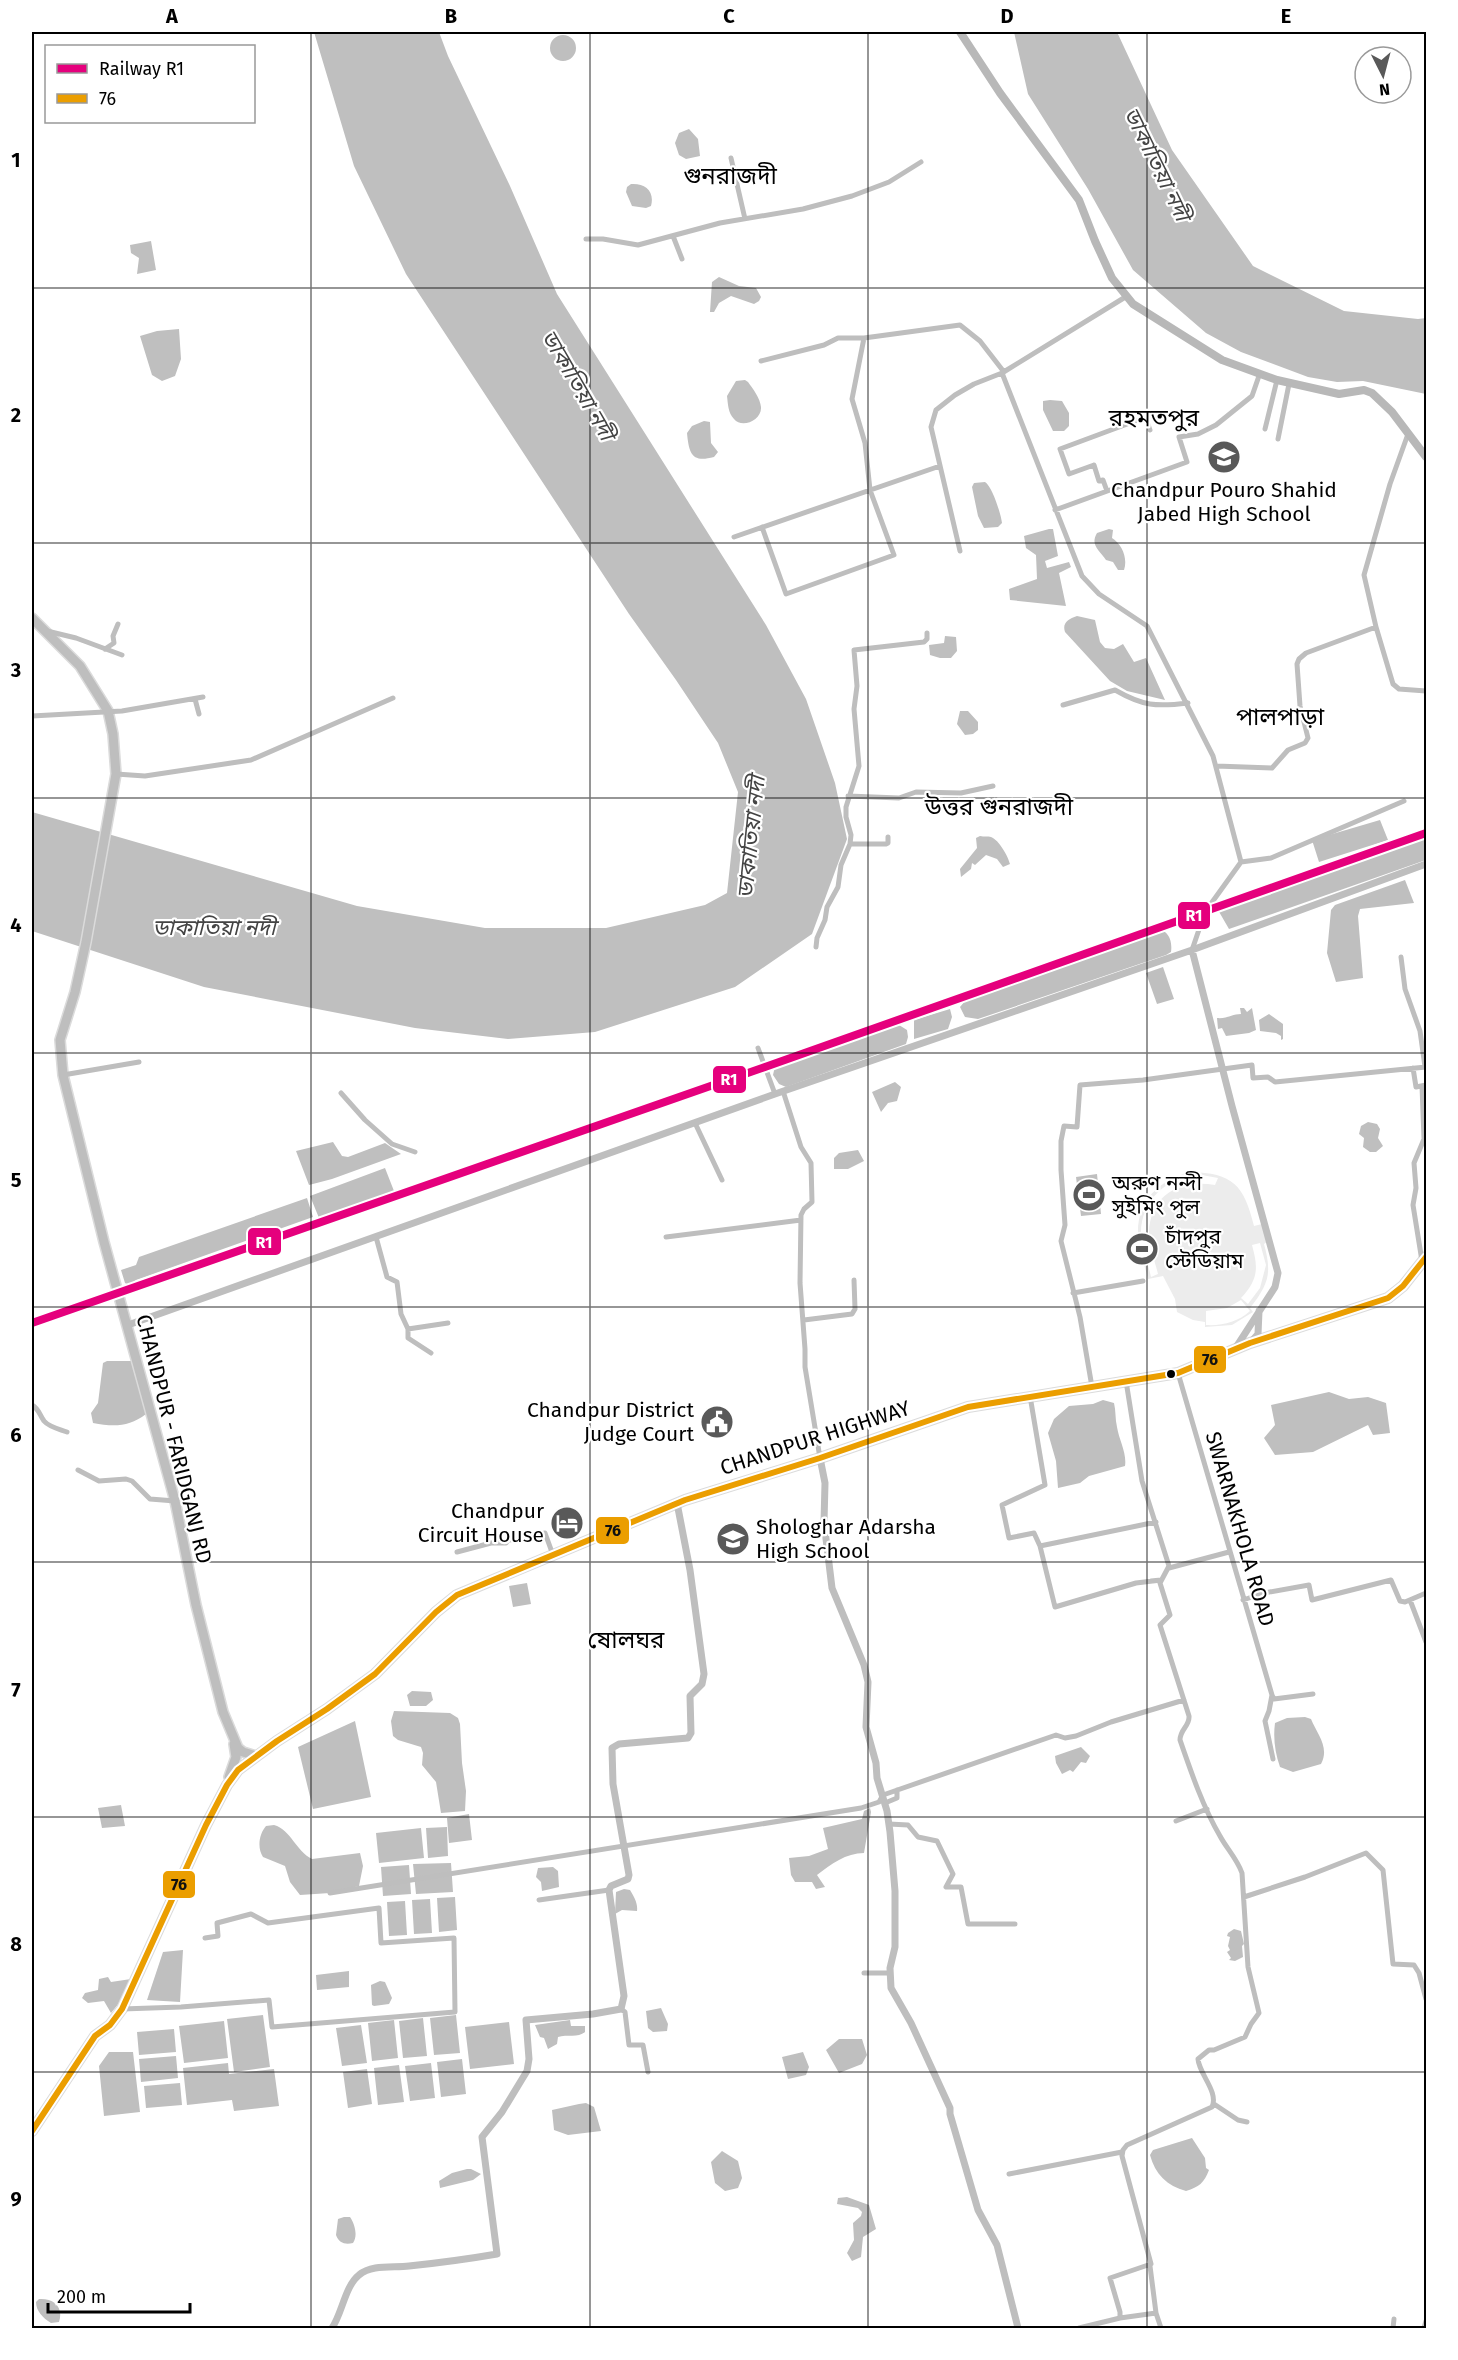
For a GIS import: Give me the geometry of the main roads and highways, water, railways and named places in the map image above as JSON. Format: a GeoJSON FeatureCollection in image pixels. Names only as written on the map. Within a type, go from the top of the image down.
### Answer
{"type":"FeatureCollection","features":[{"type":"Feature","properties":{"kind":"main road"},"geometry":{"type":"LineString","coordinates":[[960,32],[1000,93],[1079,200],[1112,278],[1133,304],[1222,360],[1289,384],[1339,394],[1364,390],[1372,393],[1392,412],[1426,457]]}},
{"type":"Feature","properties":{"kind":"main road","name":"CHANDPUR - FARIDGANJ RD"},"geometry":{"type":"LineString","coordinates":[[32,618],[80,666],[108,711],[113,734],[116,774],[87,942],[60,1040],[63,1076],[104,1242],[175,1501],[223,1712],[234,1739]]}},
{"type":"Feature","properties":{"kind":"main road","name":"CHANDPUR HIGHWAY"},"geometry":{"type":"LineString","coordinates":[[227,1785],[238,1770],[256,1756],[375,1674],[436,1612],[457,1595],[677,1503],[820,1458],[968,1407],[1178,1373],[1250,1343],[1388,1298],[1403,1286],[1424,1259]]}},
{"type":"Feature","properties":{"kind":"main road"},"geometry":{"type":"LineString","coordinates":[[234,1739],[243,1752],[256,1756]]}},
{"type":"Feature","properties":{"kind":"main road"},"geometry":{"type":"LineString","coordinates":[[32,2131],[95,2036],[110,2025],[123,2009],[227,1785],[236,1757],[234,1739]]}},
{"type":"Feature","properties":{"kind":"water","name":"ডাকাতিয়া নদী"},"geometry":{"type":"Polygon","coordinates":[[[314,32],[439,32],[557,294],[766,625],[806,699],[835,783],[847,839],[812,934],[735,987],[595,1032],[508,1039],[415,1028],[204,987],[32,931],[32,812],[357,906],[485,928],[606,928],[705,905],[727,893],[738,792],[718,743],[629,614],[406,274],[354,166],[314,32]]]}},
{"type":"Feature","properties":{"kind":"water"},"geometry":{"type":"Polygon","coordinates":[[[1014,32],[1117,32],[1172,150],[1253,266],[1344,311],[1426,318],[1426,394],[1363,381],[1337,382],[1308,377],[1241,352],[1206,333],[1133,270],[1088,189],[1028,94],[1014,32]]]}},
{"type":"Feature","properties":{"kind":"water"},"geometry":{"type":"Polygon","coordinates":[[[563,35],[572,39],[576,48],[572,57],[563,61],[554,57],[550,48],[554,39],[563,35]]]}},
{"type":"Feature","properties":{"kind":"water"},"geometry":{"type":"Polygon","coordinates":[[[689,129],[698,139],[700,156],[686,159],[679,155],[675,143],[679,133],[689,129]]]}},
{"type":"Feature","properties":{"kind":"water"},"geometry":{"type":"Polygon","coordinates":[[[631,184],[641,185],[648,189],[652,196],[651,206],[646,208],[632,206],[626,192],[627,187],[631,184]]]}},
{"type":"Feature","properties":{"kind":"water"},"geometry":{"type":"Polygon","coordinates":[[[151,241],[156,270],[137,274],[139,258],[131,253],[130,245],[151,241]]]}},
{"type":"Feature","properties":{"kind":"water"},"geometry":{"type":"Polygon","coordinates":[[[719,277],[739,286],[756,288],[761,297],[759,301],[754,304],[731,296],[719,303],[714,312],[710,312],[712,282],[719,277]]]}},
{"type":"Feature","properties":{"kind":"water"},"geometry":{"type":"Polygon","coordinates":[[[179,329],[181,359],[175,376],[162,381],[152,375],[140,336],[157,331],[179,329]]]}},
{"type":"Feature","properties":{"kind":"water"},"geometry":{"type":"Polygon","coordinates":[[[745,380],[756,394],[761,407],[755,419],[742,423],[737,422],[731,414],[727,396],[736,381],[745,380]]]}},
{"type":"Feature","properties":{"kind":"water"},"geometry":{"type":"Polygon","coordinates":[[[1043,401],[1062,401],[1069,413],[1069,426],[1064,431],[1053,431],[1043,410],[1043,401]]]}},
{"type":"Feature","properties":{"kind":"water"},"geometry":{"type":"Polygon","coordinates":[[[704,421],[710,422],[711,443],[718,452],[714,457],[701,459],[693,455],[687,433],[692,426],[704,421]]]}},
{"type":"Feature","properties":{"kind":"water"},"geometry":{"type":"Polygon","coordinates":[[[985,482],[993,494],[1000,513],[1002,523],[998,527],[984,528],[978,516],[972,487],[974,483],[985,482]]]}},
{"type":"Feature","properties":{"kind":"water"},"geometry":{"type":"Polygon","coordinates":[[[1053,529],[1058,556],[1045,561],[1047,568],[1069,562],[1071,567],[1059,573],[1066,606],[1010,600],[1009,589],[1037,579],[1036,555],[1026,548],[1024,536],[1053,529]]]}},
{"type":"Feature","properties":{"kind":"water"},"geometry":{"type":"Polygon","coordinates":[[[1113,530],[1112,538],[1123,552],[1124,570],[1118,570],[1113,562],[1106,560],[1095,544],[1097,533],[1113,530]]]}},
{"type":"Feature","properties":{"kind":"water"},"geometry":{"type":"Polygon","coordinates":[[[1077,616],[1095,620],[1100,642],[1105,648],[1114,649],[1123,644],[1134,662],[1146,658],[1165,700],[1127,691],[1110,681],[1065,632],[1066,622],[1077,616]]]}},
{"type":"Feature","properties":{"kind":"water"},"geometry":{"type":"Polygon","coordinates":[[[945,636],[956,637],[957,651],[951,658],[930,655],[929,645],[944,643],[945,636]]]}},
{"type":"Feature","properties":{"kind":"water"},"geometry":{"type":"Polygon","coordinates":[[[960,711],[968,711],[978,722],[978,730],[973,734],[965,735],[957,724],[960,711]]]}},
{"type":"Feature","properties":{"kind":"water"},"geometry":{"type":"Polygon","coordinates":[[[1380,820],[1388,840],[1319,862],[1312,840],[1380,820]]]}},
{"type":"Feature","properties":{"kind":"water"},"geometry":{"type":"Polygon","coordinates":[[[1426,836],[1426,860],[1229,929],[1218,910],[1426,836]]]}},
{"type":"Feature","properties":{"kind":"water"},"geometry":{"type":"Polygon","coordinates":[[[991,837],[997,841],[1010,864],[1003,867],[997,859],[986,855],[975,865],[972,863],[971,869],[961,877],[960,869],[977,848],[976,838],[991,837]]]}},
{"type":"Feature","properties":{"kind":"water"},"geometry":{"type":"Polygon","coordinates":[[[1405,880],[1414,903],[1360,909],[1358,916],[1363,978],[1336,982],[1327,953],[1331,910],[1335,905],[1405,880]]]}},
{"type":"Feature","properties":{"kind":"water"},"geometry":{"type":"Polygon","coordinates":[[[1160,931],[1165,932],[1171,941],[1171,952],[1166,955],[978,1019],[965,1017],[960,1007],[965,1001],[1160,931]]]}},
{"type":"Feature","properties":{"kind":"water"},"geometry":{"type":"Polygon","coordinates":[[[1163,967],[1174,999],[1157,1004],[1146,973],[1163,967]]]}},
{"type":"Feature","properties":{"kind":"water"},"geometry":{"type":"Polygon","coordinates":[[[1240,1008],[1244,1008],[1247,1012],[1252,1008],[1256,1030],[1226,1036],[1222,1028],[1218,1029],[1217,1018],[1241,1014],[1240,1008]]]}},
{"type":"Feature","properties":{"kind":"water"},"geometry":{"type":"Polygon","coordinates":[[[950,1009],[952,1017],[948,1029],[914,1039],[914,1020],[950,1009]]]}},
{"type":"Feature","properties":{"kind":"water"},"geometry":{"type":"Polygon","coordinates":[[[1269,1014],[1283,1024],[1283,1039],[1281,1040],[1281,1036],[1276,1033],[1260,1031],[1259,1020],[1269,1014]]]}},
{"type":"Feature","properties":{"kind":"water"},"geometry":{"type":"Polygon","coordinates":[[[892,1025],[899,1025],[907,1030],[906,1044],[786,1087],[779,1084],[773,1075],[775,1066],[892,1025]]]}},
{"type":"Feature","properties":{"kind":"water"},"geometry":{"type":"Polygon","coordinates":[[[895,1082],[901,1087],[897,1101],[888,1103],[881,1112],[872,1092],[895,1082]]]}},
{"type":"Feature","properties":{"kind":"water"},"geometry":{"type":"Polygon","coordinates":[[[1368,1122],[1377,1124],[1380,1129],[1378,1138],[1383,1146],[1376,1152],[1370,1152],[1363,1147],[1364,1138],[1359,1134],[1361,1126],[1368,1122]]]}},
{"type":"Feature","properties":{"kind":"water"},"geometry":{"type":"Polygon","coordinates":[[[333,1142],[342,1156],[348,1157],[385,1143],[401,1154],[309,1185],[296,1151],[333,1142]]]}},
{"type":"Feature","properties":{"kind":"water"},"geometry":{"type":"Polygon","coordinates":[[[858,1150],[864,1161],[848,1169],[834,1169],[834,1158],[839,1153],[858,1150]]]}},
{"type":"Feature","properties":{"kind":"water"},"geometry":{"type":"Polygon","coordinates":[[[385,1168],[394,1191],[319,1218],[310,1196],[385,1168]]]}},
{"type":"Feature","properties":{"kind":"water","name":"অরুণ নন্দী সুইমিং পুল"},"geometry":{"type":"Polygon","coordinates":[[[1097,1174],[1101,1214],[1081,1216],[1076,1177],[1097,1174]]]}},
{"type":"Feature","properties":{"kind":"water"},"geometry":{"type":"Polygon","coordinates":[[[307,1198],[313,1217],[136,1280],[129,1285],[125,1283],[121,1270],[136,1265],[139,1257],[307,1198]]]}},
{"type":"Feature","properties":{"kind":"water"},"geometry":{"type":"Polygon","coordinates":[[[131,1361],[146,1414],[127,1424],[93,1423],[91,1413],[98,1403],[103,1363],[131,1361]]]}},
{"type":"Feature","properties":{"kind":"water"},"geometry":{"type":"Polygon","coordinates":[[[1329,1392],[1349,1399],[1368,1397],[1386,1403],[1390,1433],[1373,1435],[1368,1425],[1313,1452],[1275,1455],[1264,1438],[1275,1425],[1271,1405],[1329,1392]]]}},
{"type":"Feature","properties":{"kind":"water"},"geometry":{"type":"Polygon","coordinates":[[[1103,1400],[1114,1403],[1125,1466],[1089,1476],[1080,1483],[1058,1488],[1056,1461],[1048,1433],[1054,1419],[1069,1406],[1093,1404],[1103,1400]]]}},
{"type":"Feature","properties":{"kind":"water"},"geometry":{"type":"Polygon","coordinates":[[[527,1583],[531,1604],[513,1607],[509,1586],[527,1583]]]}},
{"type":"Feature","properties":{"kind":"water"},"geometry":{"type":"Polygon","coordinates":[[[412,1691],[431,1692],[433,1700],[426,1706],[410,1706],[407,1695],[412,1691]]]}},
{"type":"Feature","properties":{"kind":"water"},"geometry":{"type":"Polygon","coordinates":[[[394,1711],[450,1713],[458,1718],[466,1791],[465,1811],[441,1813],[436,1782],[422,1765],[421,1747],[398,1740],[393,1736],[391,1721],[394,1711]]]}},
{"type":"Feature","properties":{"kind":"water"},"geometry":{"type":"Polygon","coordinates":[[[1287,1718],[1311,1719],[1322,1741],[1323,1758],[1321,1764],[1293,1772],[1280,1767],[1275,1745],[1275,1723],[1287,1718]]]}},
{"type":"Feature","properties":{"kind":"water"},"geometry":{"type":"Polygon","coordinates":[[[355,1721],[371,1797],[313,1809],[298,1747],[355,1721]]]}},
{"type":"Feature","properties":{"kind":"water"},"geometry":{"type":"Polygon","coordinates":[[[1081,1747],[1090,1756],[1086,1763],[1081,1762],[1073,1772],[1070,1770],[1062,1774],[1055,1756],[1081,1747]]]}},
{"type":"Feature","properties":{"kind":"water"},"geometry":{"type":"Polygon","coordinates":[[[121,1805],[125,1826],[102,1828],[98,1808],[121,1805]]]}},
{"type":"Feature","properties":{"kind":"water"},"geometry":{"type":"Polygon","coordinates":[[[870,1808],[864,1853],[845,1857],[817,1875],[825,1887],[816,1889],[812,1882],[795,1882],[791,1875],[789,1858],[809,1856],[828,1849],[823,1828],[862,1819],[864,1811],[870,1808]]]}},
{"type":"Feature","properties":{"kind":"water"},"geometry":{"type":"Polygon","coordinates":[[[469,1814],[472,1840],[449,1843],[447,1818],[469,1814]]]}},
{"type":"Feature","properties":{"kind":"water"},"geometry":{"type":"Polygon","coordinates":[[[274,1825],[285,1831],[312,1859],[360,1853],[363,1866],[359,1886],[330,1893],[300,1895],[290,1882],[285,1866],[263,1857],[261,1853],[259,1845],[262,1833],[266,1826],[274,1825]]]}},
{"type":"Feature","properties":{"kind":"water"},"geometry":{"type":"Polygon","coordinates":[[[447,1827],[448,1856],[428,1858],[426,1828],[447,1827]]]}},
{"type":"Feature","properties":{"kind":"water"},"geometry":{"type":"Polygon","coordinates":[[[421,1828],[424,1858],[379,1863],[376,1833],[421,1828]]]}},
{"type":"Feature","properties":{"kind":"water"},"geometry":{"type":"Polygon","coordinates":[[[451,1863],[453,1892],[416,1894],[413,1864],[451,1863]]]}},
{"type":"Feature","properties":{"kind":"water"},"geometry":{"type":"Polygon","coordinates":[[[409,1865],[411,1894],[383,1896],[381,1867],[409,1865]]]}},
{"type":"Feature","properties":{"kind":"water"},"geometry":{"type":"Polygon","coordinates":[[[553,1867],[558,1871],[559,1887],[542,1891],[541,1882],[536,1877],[538,1868],[553,1867]]]}},
{"type":"Feature","properties":{"kind":"water"},"geometry":{"type":"Polygon","coordinates":[[[624,1889],[630,1890],[637,1911],[622,1910],[615,1914],[616,1892],[624,1889]]]}},
{"type":"Feature","properties":{"kind":"water"},"geometry":{"type":"Polygon","coordinates":[[[455,1897],[457,1930],[439,1932],[437,1898],[455,1897]]]}},
{"type":"Feature","properties":{"kind":"water"},"geometry":{"type":"Polygon","coordinates":[[[430,1899],[432,1933],[414,1934],[412,1900],[430,1899]]]}},
{"type":"Feature","properties":{"kind":"water"},"geometry":{"type":"Polygon","coordinates":[[[405,1901],[407,1935],[389,1936],[387,1902],[405,1901]]]}},
{"type":"Feature","properties":{"kind":"water"},"geometry":{"type":"Polygon","coordinates":[[[1234,1929],[1241,1931],[1244,1944],[1242,1946],[1243,1957],[1235,1961],[1229,1960],[1231,1958],[1227,1952],[1230,1950],[1228,1946],[1230,1937],[1227,1936],[1234,1929]]]}},
{"type":"Feature","properties":{"kind":"water"},"geometry":{"type":"Polygon","coordinates":[[[183,1950],[180,2002],[147,2000],[163,1952],[183,1950]]]}},
{"type":"Feature","properties":{"kind":"water"},"geometry":{"type":"Polygon","coordinates":[[[349,1971],[349,1987],[317,1990],[316,1975],[349,1971]]]}},
{"type":"Feature","properties":{"kind":"water"},"geometry":{"type":"Polygon","coordinates":[[[108,1977],[111,1982],[131,1979],[120,2002],[111,2013],[104,2001],[88,2003],[82,1998],[85,1993],[98,1990],[99,1979],[108,1977]]]}},
{"type":"Feature","properties":{"kind":"water"},"geometry":{"type":"Polygon","coordinates":[[[380,1981],[385,1982],[392,1998],[389,2004],[374,2006],[372,2005],[371,1985],[380,1981]]]}},
{"type":"Feature","properties":{"kind":"water"},"geometry":{"type":"Polygon","coordinates":[[[661,2008],[668,2024],[667,2031],[653,2032],[648,2028],[646,2011],[661,2008]]]}},
{"type":"Feature","properties":{"kind":"water"},"geometry":{"type":"Polygon","coordinates":[[[263,2015],[270,2067],[234,2072],[227,2019],[263,2015]]]}},
{"type":"Feature","properties":{"kind":"water"},"geometry":{"type":"Polygon","coordinates":[[[456,2015],[460,2053],[434,2055],[430,2018],[456,2015]]]}},
{"type":"Feature","properties":{"kind":"water"},"geometry":{"type":"Polygon","coordinates":[[[423,2018],[427,2056],[403,2058],[399,2021],[423,2018]]]}},
{"type":"Feature","properties":{"kind":"water"},"geometry":{"type":"Polygon","coordinates":[[[394,2020],[398,2058],[372,2061],[368,2023],[394,2020]]]}},
{"type":"Feature","properties":{"kind":"water"},"geometry":{"type":"Polygon","coordinates":[[[570,2020],[571,2026],[585,2026],[585,2032],[579,2035],[558,2037],[557,2044],[548,2049],[535,2025],[570,2020]]]}},
{"type":"Feature","properties":{"kind":"water"},"geometry":{"type":"Polygon","coordinates":[[[224,2021],[228,2058],[184,2063],[179,2026],[224,2021]]]}},
{"type":"Feature","properties":{"kind":"water"},"geometry":{"type":"Polygon","coordinates":[[[509,2022],[514,2064],[470,2069],[465,2027],[509,2022]]]}},
{"type":"Feature","properties":{"kind":"water"},"geometry":{"type":"Polygon","coordinates":[[[361,2025],[367,2063],[342,2066],[336,2028],[361,2025]]]}},
{"type":"Feature","properties":{"kind":"water"},"geometry":{"type":"Polygon","coordinates":[[[174,2029],[176,2052],[139,2055],[137,2032],[174,2029]]]}},
{"type":"Feature","properties":{"kind":"water"},"geometry":{"type":"Polygon","coordinates":[[[839,2039],[862,2039],[867,2055],[862,2064],[839,2073],[826,2050],[839,2039]]]}},
{"type":"Feature","properties":{"kind":"water"},"geometry":{"type":"Polygon","coordinates":[[[109,2052],[133,2052],[140,2112],[104,2116],[99,2066],[109,2052]]]}},
{"type":"Feature","properties":{"kind":"water"},"geometry":{"type":"Polygon","coordinates":[[[803,2052],[809,2067],[806,2075],[788,2079],[782,2057],[803,2052]]]}},
{"type":"Feature","properties":{"kind":"water"},"geometry":{"type":"Polygon","coordinates":[[[176,2056],[178,2078],[141,2082],[139,2059],[176,2056]]]}},
{"type":"Feature","properties":{"kind":"water"},"geometry":{"type":"Polygon","coordinates":[[[462,2059],[466,2094],[441,2097],[437,2062],[462,2059]]]}},
{"type":"Feature","properties":{"kind":"water"},"geometry":{"type":"Polygon","coordinates":[[[228,2063],[229,2074],[274,2069],[279,2106],[234,2111],[232,2100],[187,2105],[183,2068],[228,2063]]]}},
{"type":"Feature","properties":{"kind":"water"},"geometry":{"type":"Polygon","coordinates":[[[431,2063],[435,2098],[410,2101],[405,2066],[431,2063]]]}},
{"type":"Feature","properties":{"kind":"water"},"geometry":{"type":"Polygon","coordinates":[[[399,2065],[404,2102],[378,2105],[374,2068],[399,2065]]]}},
{"type":"Feature","properties":{"kind":"water"},"geometry":{"type":"Polygon","coordinates":[[[367,2069],[372,2104],[348,2108],[343,2072],[367,2069]]]}},
{"type":"Feature","properties":{"kind":"water"},"geometry":{"type":"Polygon","coordinates":[[[180,2083],[182,2105],[146,2108],[144,2086],[180,2083]]]}},
{"type":"Feature","properties":{"kind":"water"},"geometry":{"type":"Polygon","coordinates":[[[586,2103],[594,2107],[601,2131],[568,2135],[554,2130],[552,2110],[586,2103]]]}},
{"type":"Feature","properties":{"kind":"water"},"geometry":{"type":"Polygon","coordinates":[[[1192,2138],[1205,2158],[1206,2168],[1209,2170],[1200,2184],[1186,2191],[1173,2186],[1163,2178],[1155,2168],[1150,2155],[1153,2150],[1192,2138]]]}},
{"type":"Feature","properties":{"kind":"water"},"geometry":{"type":"Polygon","coordinates":[[[722,2151],[738,2161],[742,2178],[738,2188],[725,2191],[715,2183],[711,2162],[722,2151]]]}},
{"type":"Feature","properties":{"kind":"water"},"geometry":{"type":"Polygon","coordinates":[[[467,2169],[481,2174],[473,2180],[440,2188],[439,2181],[452,2173],[467,2169]]]}},
{"type":"Feature","properties":{"kind":"water"},"geometry":{"type":"Polygon","coordinates":[[[847,2197],[869,2205],[876,2229],[863,2237],[861,2257],[852,2261],[847,2253],[854,2240],[853,2223],[862,2212],[858,2208],[837,2204],[838,2198],[847,2197]]]}},
{"type":"Feature","properties":{"kind":"water"},"geometry":{"type":"Polygon","coordinates":[[[350,2217],[353,2223],[356,2234],[353,2243],[343,2243],[336,2235],[338,2219],[350,2217]]]}},
{"type":"Feature","properties":{"kind":"water"},"geometry":{"type":"Polygon","coordinates":[[[39,2299],[49,2300],[59,2307],[59,2322],[51,2323],[40,2314],[36,2305],[39,2299]]]}},
{"type":"Feature","properties":{"kind":"rail line","name":"R1"},"geometry":{"type":"LineString","coordinates":[[32,1323],[1426,833]]}},
{"type":"Feature","properties":{"kind":"place","name":"Chandpur Pouro Shahid Jabed High School"},"geometry":{"type":"Point","coordinates":[1224,457]}},
{"type":"Feature","properties":{"kind":"place","name":"অরুণ নন্দী সুইমিং পুল"},"geometry":{"type":"Point","coordinates":[1089,1195]}},
{"type":"Feature","properties":{"kind":"place","name":"চাঁদপুর স্টেডিয়াম"},"geometry":{"type":"Point","coordinates":[1142,1249]}},
{"type":"Feature","properties":{"kind":"place","name":"Chandpur District Judge Court"},"geometry":{"type":"Point","coordinates":[717,1422]}},
{"type":"Feature","properties":{"kind":"place","name":"Chandpur Circuit House"},"geometry":{"type":"Point","coordinates":[567,1523]}},
{"type":"Feature","properties":{"kind":"place","name":"Shologhar Adarsha High School"},"geometry":{"type":"Point","coordinates":[733,1539]}},
{"type":"Feature","properties":{"kind":"district","name":"গুনরাজদী"},"geometry":{"type":"Point","coordinates":[730,176]}},
{"type":"Feature","properties":{"kind":"district","name":"রহমতপুর"},"geometry":{"type":"Point","coordinates":[1154,418]}},
{"type":"Feature","properties":{"kind":"district","name":"পালপাড়া"},"geometry":{"type":"Point","coordinates":[1280,717]}},
{"type":"Feature","properties":{"kind":"district","name":"উত্তর গুনরাজদী"},"geometry":{"type":"Point","coordinates":[999,807]}},
{"type":"Feature","properties":{"kind":"district","name":"ষোলঘর"},"geometry":{"type":"Point","coordinates":[626,1640]}}]}
